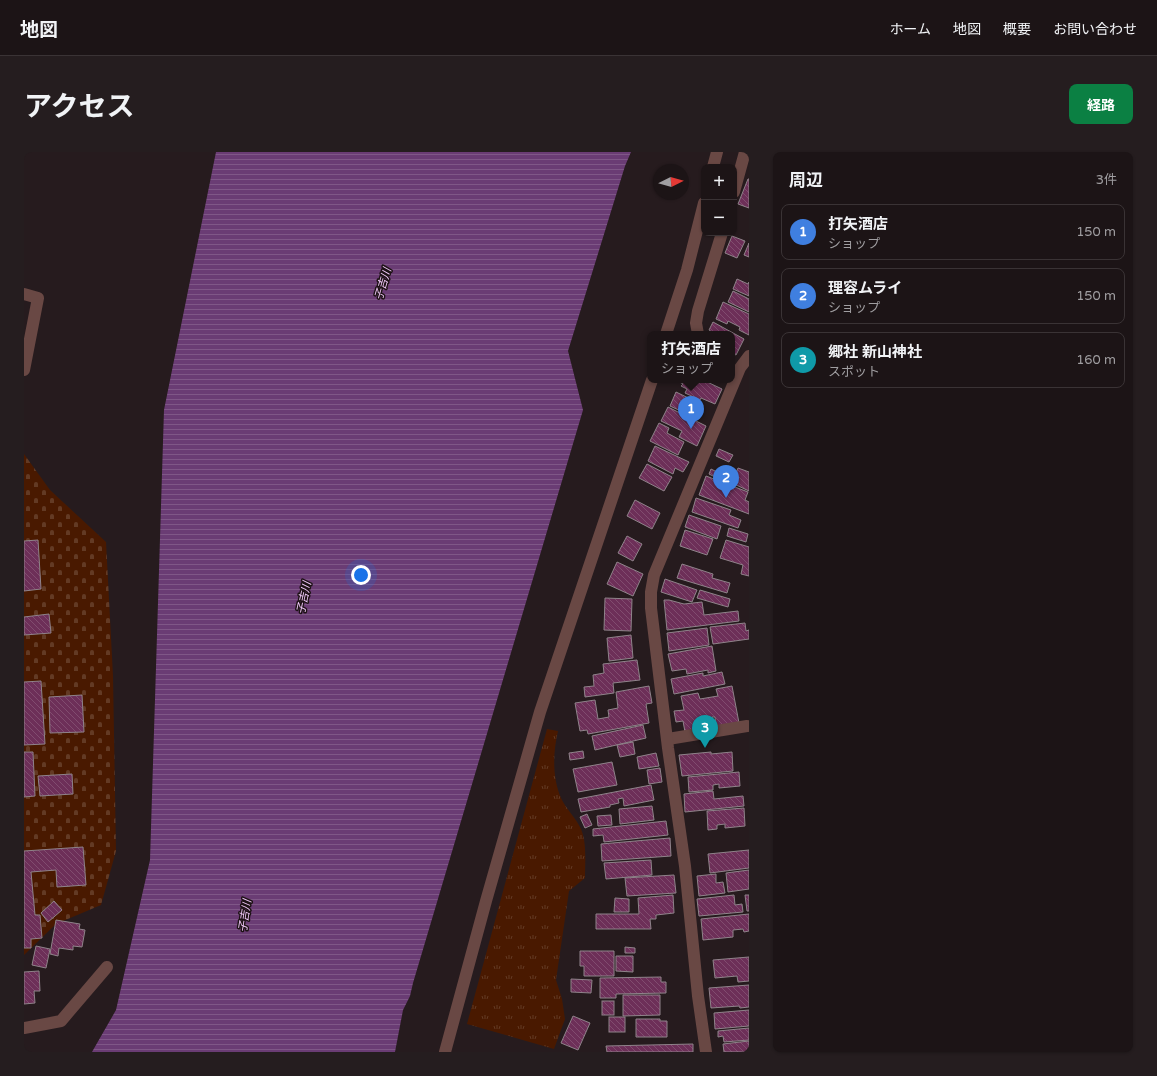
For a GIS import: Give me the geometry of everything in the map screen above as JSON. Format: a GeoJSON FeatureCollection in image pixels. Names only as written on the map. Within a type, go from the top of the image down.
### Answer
{"type":"FeatureCollection","features":[{"type":"Feature","properties":{"kind":"street"},"geometry":{"type":"LineString","coordinates":[[714,164],[717,152]]}},
{"type":"Feature","properties":{"kind":"street"},"geometry":{"type":"LineString","coordinates":[[737,182],[746,152]]}},
{"type":"Feature","properties":{"kind":"street"},"geometry":{"type":"LineString","coordinates":[[667,331],[687,270],[701,215]]}},
{"type":"Feature","properties":{"kind":"street"},"geometry":{"type":"LineString","coordinates":[[697,331],[696,323],[698,311],[721,236]]}},
{"type":"Feature","properties":{"kind":"street"},"geometry":{"type":"LineString","coordinates":[[24,294],[38,298],[24,370]]}},
{"type":"Feature","properties":{"kind":"street"},"geometry":{"type":"LineString","coordinates":[[736,366],[749,356]]}},
{"type":"Feature","properties":{"kind":"street"},"geometry":{"type":"LineString","coordinates":[[445,1052],[540,712],[651,383]]}},
{"type":"Feature","properties":{"kind":"street"},"geometry":{"type":"LineString","coordinates":[[706,1052],[698,996],[685,866],[651,608],[651,592],[654,575],[729,383]]}},
{"type":"Feature","properties":{"kind":"street"},"geometry":{"type":"LineString","coordinates":[[668,739],[747,726]]}},
{"type":"Feature","properties":{"kind":"street"},"geometry":{"type":"LineString","coordinates":[[24,1028],[61,1021],[107,967]]}},
{"type":"Feature","properties":{"kind":"green space"},"geometry":{"type":"Polygon","coordinates":[[[24,454],[50,490],[106,542],[113,676],[116,851],[101,905],[56,924],[24,955],[24,454]]]}},
{"type":"Feature","properties":{"kind":"green space"},"geometry":{"type":"Polygon","coordinates":[[[547,729],[558,731],[554,756],[556,782],[563,802],[581,829],[585,853],[585,878],[569,891],[556,980],[562,999],[565,1019],[554,1049],[467,1024],[547,729]]]}},
{"type":"Feature","properties":{"kind":"water","name":"子吉川"},"geometry":{"type":"Polygon","coordinates":[[[216,152],[631,152],[625,166],[568,351],[583,410],[410,996],[403,1010],[395,1052],[92,1052],[116,1010],[150,860],[164,410],[216,152]]]}},
{"type":"Feature","properties":{"kind":"building"},"geometry":{"type":"Polygon","coordinates":[[[749,179],[749,208],[738,204],[749,179]]]}},
{"type":"Feature","properties":{"kind":"building"},"geometry":{"type":"Polygon","coordinates":[[[732,236],[745,241],[737,258],[725,253],[732,236]]]}},
{"type":"Feature","properties":{"kind":"building"},"geometry":{"type":"Polygon","coordinates":[[[749,243],[749,257],[744,255],[749,243]]]}},
{"type":"Feature","properties":{"kind":"building"},"geometry":{"type":"Polygon","coordinates":[[[737,279],[748,284],[749,282],[749,296],[733,289],[737,279]]]}},
{"type":"Feature","properties":{"kind":"building"},"geometry":{"type":"Polygon","coordinates":[[[733,291],[749,299],[749,312],[728,302],[733,291]]]}},
{"type":"Feature","properties":{"kind":"building"},"geometry":{"type":"Polygon","coordinates":[[[723,302],[749,314],[749,335],[739,330],[740,327],[728,321],[727,324],[716,319],[723,302]]]}},
{"type":"Feature","properties":{"kind":"building"},"geometry":{"type":"Polygon","coordinates":[[[713,322],[729,331],[710,331],[709,330],[713,322]]]}},
{"type":"Feature","properties":{"kind":"building"},"geometry":{"type":"Polygon","coordinates":[[[735,334],[744,339],[735,354],[735,334]]]}},
{"type":"Feature","properties":{"kind":"building"},"geometry":{"type":"Polygon","coordinates":[[[681,383],[709,383],[722,389],[715,404],[701,398],[700,400],[685,393],[687,389],[681,386],[683,384],[681,383]]]}},
{"type":"Feature","properties":{"kind":"building"},"geometry":{"type":"Polygon","coordinates":[[[676,392],[703,405],[696,418],[670,406],[676,392]]]}},
{"type":"Feature","properties":{"kind":"building"},"geometry":{"type":"Polygon","coordinates":[[[668,407],[706,426],[697,446],[679,437],[682,431],[661,421],[668,407]]]}},
{"type":"Feature","properties":{"kind":"building"},"geometry":{"type":"Polygon","coordinates":[[[659,423],[669,428],[667,433],[684,442],[678,455],[650,441],[659,423]]]}},
{"type":"Feature","properties":{"kind":"building"},"geometry":{"type":"Polygon","coordinates":[[[655,446],[689,462],[683,472],[675,468],[673,474],[648,461],[655,446]]]}},
{"type":"Feature","properties":{"kind":"building"},"geometry":{"type":"Polygon","coordinates":[[[719,449],[733,455],[729,462],[716,456],[719,449]]]}},
{"type":"Feature","properties":{"kind":"building"},"geometry":{"type":"Polygon","coordinates":[[[647,464],[672,477],[664,491],[639,478],[647,464]]]}},
{"type":"Feature","properties":{"kind":"building"},"geometry":{"type":"Polygon","coordinates":[[[738,468],[749,472],[749,491],[732,483],[738,468]]]}},
{"type":"Feature","properties":{"kind":"building"},"geometry":{"type":"Polygon","coordinates":[[[711,469],[719,473],[717,478],[709,474],[711,469]]]}},
{"type":"Feature","properties":{"kind":"building"},"geometry":{"type":"Polygon","coordinates":[[[722,473],[731,477],[729,482],[719,478],[722,473]]]}},
{"type":"Feature","properties":{"kind":"building"},"geometry":{"type":"Polygon","coordinates":[[[706,476],[748,492],[745,500],[749,502],[749,514],[699,495],[706,476]]]}},
{"type":"Feature","properties":{"kind":"building"},"geometry":{"type":"Polygon","coordinates":[[[696,498],[731,510],[729,515],[741,520],[738,528],[692,512],[696,498]]]}},
{"type":"Feature","properties":{"kind":"building"},"geometry":{"type":"Polygon","coordinates":[[[635,500],[660,513],[652,529],[627,516],[635,500]]]}},
{"type":"Feature","properties":{"kind":"building"},"geometry":{"type":"Polygon","coordinates":[[[689,515],[721,526],[717,539],[685,527],[689,515]]]}},
{"type":"Feature","properties":{"kind":"building"},"geometry":{"type":"Polygon","coordinates":[[[729,528],[748,534],[746,542],[727,536],[729,528]]]}},
{"type":"Feature","properties":{"kind":"building"},"geometry":{"type":"Polygon","coordinates":[[[685,530],[713,539],[707,555],[680,546],[685,530]]]}},
{"type":"Feature","properties":{"kind":"building"},"geometry":{"type":"Polygon","coordinates":[[[627,536],[642,544],[633,561],[618,553],[627,536]]]}},
{"type":"Feature","properties":{"kind":"building"},"geometry":{"type":"Polygon","coordinates":[[[38,540],[41,589],[24,591],[24,541],[38,540]]]}},
{"type":"Feature","properties":{"kind":"building"},"geometry":{"type":"Polygon","coordinates":[[[726,540],[749,547],[749,576],[741,574],[743,565],[720,558],[726,540]]]}},
{"type":"Feature","properties":{"kind":"building"},"geometry":{"type":"Polygon","coordinates":[[[617,562],[643,574],[633,596],[607,584],[617,562]]]}},
{"type":"Feature","properties":{"kind":"building"},"geometry":{"type":"Polygon","coordinates":[[[682,564],[713,574],[712,578],[730,583],[727,593],[677,578],[682,564]]]}},
{"type":"Feature","properties":{"kind":"building"},"geometry":{"type":"Polygon","coordinates":[[[665,579],[697,590],[692,602],[661,592],[665,579]]]}},
{"type":"Feature","properties":{"kind":"building"},"geometry":{"type":"Polygon","coordinates":[[[700,590],[730,599],[728,607],[697,598],[700,590]]]}},
{"type":"Feature","properties":{"kind":"building"},"geometry":{"type":"Polygon","coordinates":[[[605,598],[632,599],[631,631],[604,630],[605,598]]]}},
{"type":"Feature","properties":{"kind":"building"},"geometry":{"type":"Polygon","coordinates":[[[664,600],[684,604],[702,602],[704,615],[738,611],[739,621],[667,630],[664,600]]]}},
{"type":"Feature","properties":{"kind":"building"},"geometry":{"type":"Polygon","coordinates":[[[49,614],[51,633],[24,635],[24,617],[49,614]]]}},
{"type":"Feature","properties":{"kind":"building"},"geometry":{"type":"Polygon","coordinates":[[[745,623],[746,631],[749,630],[749,639],[713,644],[710,627],[745,623]]]}},
{"type":"Feature","properties":{"kind":"building"},"geometry":{"type":"Polygon","coordinates":[[[707,628],[709,645],[669,651],[667,633],[707,628]]]}},
{"type":"Feature","properties":{"kind":"building"},"geometry":{"type":"Polygon","coordinates":[[[631,635],[633,658],[609,661],[607,638],[631,635]]]}},
{"type":"Feature","properties":{"kind":"building"},"geometry":{"type":"Polygon","coordinates":[[[712,646],[716,671],[708,673],[708,670],[687,674],[686,669],[672,671],[668,654],[712,646]]]}},
{"type":"Feature","properties":{"kind":"building"},"geometry":{"type":"Polygon","coordinates":[[[637,660],[640,680],[613,683],[614,693],[585,697],[584,687],[594,686],[593,675],[604,673],[603,664],[637,660]]]}},
{"type":"Feature","properties":{"kind":"building"},"geometry":{"type":"Polygon","coordinates":[[[722,672],[725,684],[674,694],[671,679],[703,673],[703,676],[722,672]]]}},
{"type":"Feature","properties":{"kind":"building"},"geometry":{"type":"Polygon","coordinates":[[[41,681],[45,744],[24,745],[24,682],[41,681]]]}},
{"type":"Feature","properties":{"kind":"building"},"geometry":{"type":"Polygon","coordinates":[[[649,686],[652,703],[646,704],[649,723],[588,734],[587,730],[580,731],[575,703],[595,700],[598,719],[609,717],[608,710],[618,708],[616,692],[649,686]]]}},
{"type":"Feature","properties":{"kind":"building"},"geometry":{"type":"Polygon","coordinates":[[[732,686],[739,723],[716,727],[715,717],[712,717],[714,727],[685,732],[683,721],[676,722],[674,711],[684,710],[681,696],[698,693],[700,699],[718,696],[716,689],[732,686]]]}},
{"type":"Feature","properties":{"kind":"building"},"geometry":{"type":"Polygon","coordinates":[[[82,695],[84,732],[50,733],[49,697],[82,695]]]}},
{"type":"Feature","properties":{"kind":"building"},"geometry":{"type":"Polygon","coordinates":[[[643,725],[646,738],[595,750],[592,736],[643,725]]]}},
{"type":"Feature","properties":{"kind":"building"},"geometry":{"type":"Polygon","coordinates":[[[633,742],[635,754],[620,757],[617,745],[633,742]]]}},
{"type":"Feature","properties":{"kind":"building"},"geometry":{"type":"Polygon","coordinates":[[[583,751],[584,758],[570,760],[569,753],[583,751]]]}},
{"type":"Feature","properties":{"kind":"building"},"geometry":{"type":"Polygon","coordinates":[[[24,752],[33,752],[35,796],[24,797],[24,752]]]}},
{"type":"Feature","properties":{"kind":"building"},"geometry":{"type":"Polygon","coordinates":[[[711,752],[711,754],[732,752],[733,771],[682,776],[679,755],[711,752]]]}},
{"type":"Feature","properties":{"kind":"building"},"geometry":{"type":"Polygon","coordinates":[[[656,753],[659,766],[639,769],[637,757],[656,753]]]}},
{"type":"Feature","properties":{"kind":"building"},"geometry":{"type":"Polygon","coordinates":[[[612,762],[617,785],[578,792],[573,769],[612,762]]]}},
{"type":"Feature","properties":{"kind":"building"},"geometry":{"type":"Polygon","coordinates":[[[660,768],[662,782],[649,784],[647,770],[660,768]]]}},
{"type":"Feature","properties":{"kind":"building"},"geometry":{"type":"Polygon","coordinates":[[[739,772],[740,786],[719,788],[719,784],[713,785],[713,790],[689,792],[688,777],[739,772]]]}},
{"type":"Feature","properties":{"kind":"building"},"geometry":{"type":"Polygon","coordinates":[[[72,774],[73,794],[40,796],[38,776],[72,774]]]}},
{"type":"Feature","properties":{"kind":"building"},"geometry":{"type":"Polygon","coordinates":[[[651,785],[654,800],[624,806],[623,798],[618,799],[619,803],[610,805],[610,807],[581,812],[578,799],[651,785]]]}},
{"type":"Feature","properties":{"kind":"building"},"geometry":{"type":"Polygon","coordinates":[[[713,791],[714,799],[743,796],[744,806],[685,812],[684,794],[713,791]]]}},
{"type":"Feature","properties":{"kind":"building"},"geometry":{"type":"Polygon","coordinates":[[[652,806],[654,820],[620,824],[619,809],[652,806]]]}},
{"type":"Feature","properties":{"kind":"building"},"geometry":{"type":"Polygon","coordinates":[[[744,808],[745,826],[725,828],[725,824],[717,825],[717,829],[708,830],[707,811],[744,808]]]}},
{"type":"Feature","properties":{"kind":"building"},"geometry":{"type":"Polygon","coordinates":[[[587,814],[592,825],[585,828],[580,817],[587,814]]]}},
{"type":"Feature","properties":{"kind":"building"},"geometry":{"type":"Polygon","coordinates":[[[611,815],[612,825],[598,826],[597,816],[611,815]]]}},
{"type":"Feature","properties":{"kind":"building"},"geometry":{"type":"Polygon","coordinates":[[[666,821],[668,835],[604,842],[603,835],[593,836],[593,829],[666,821]]]}},
{"type":"Feature","properties":{"kind":"building"},"geometry":{"type":"Polygon","coordinates":[[[670,838],[671,856],[602,861],[601,844],[670,838]]]}},
{"type":"Feature","properties":{"kind":"building"},"geometry":{"type":"Polygon","coordinates":[[[83,847],[86,885],[57,887],[56,870],[31,872],[35,915],[40,915],[42,938],[31,939],[31,948],[24,948],[24,851],[83,847]]]}},
{"type":"Feature","properties":{"kind":"building"},"geometry":{"type":"Polygon","coordinates":[[[749,850],[749,868],[710,873],[708,854],[749,850]]]}},
{"type":"Feature","properties":{"kind":"building"},"geometry":{"type":"Polygon","coordinates":[[[651,860],[652,875],[606,879],[604,863],[651,860]]]}},
{"type":"Feature","properties":{"kind":"building"},"geometry":{"type":"Polygon","coordinates":[[[749,870],[749,889],[728,892],[726,873],[749,870]]]}},
{"type":"Feature","properties":{"kind":"building"},"geometry":{"type":"Polygon","coordinates":[[[716,874],[716,883],[723,882],[725,893],[699,896],[697,876],[716,874]]]}},
{"type":"Feature","properties":{"kind":"building"},"geometry":{"type":"Polygon","coordinates":[[[674,875],[676,893],[627,896],[625,878],[674,875]]]}},
{"type":"Feature","properties":{"kind":"building"},"geometry":{"type":"Polygon","coordinates":[[[673,895],[674,913],[656,915],[656,919],[650,919],[651,929],[596,929],[596,914],[639,914],[638,898],[673,895]]]}},
{"type":"Feature","properties":{"kind":"building"},"geometry":{"type":"Polygon","coordinates":[[[734,895],[735,905],[742,904],[743,912],[699,916],[697,899],[734,895]]]}},
{"type":"Feature","properties":{"kind":"building"},"geometry":{"type":"Polygon","coordinates":[[[745,895],[749,895],[749,911],[747,911],[745,895]]]}},
{"type":"Feature","properties":{"kind":"building"},"geometry":{"type":"Polygon","coordinates":[[[615,898],[629,899],[629,912],[614,912],[615,898]]]}},
{"type":"Feature","properties":{"kind":"building"},"geometry":{"type":"Polygon","coordinates":[[[54,901],[62,910],[48,922],[41,913],[54,901]]]}},
{"type":"Feature","properties":{"kind":"building"},"geometry":{"type":"Polygon","coordinates":[[[749,914],[749,931],[744,932],[743,929],[733,930],[733,937],[703,940],[701,919],[749,914]]]}},
{"type":"Feature","properties":{"kind":"building"},"geometry":{"type":"Polygon","coordinates":[[[56,920],[80,924],[79,929],[85,930],[82,947],[73,946],[73,950],[59,948],[58,956],[50,954],[56,920]]]}},
{"type":"Feature","properties":{"kind":"building"},"geometry":{"type":"Polygon","coordinates":[[[36,946],[50,949],[46,968],[32,965],[36,946]]]}},
{"type":"Feature","properties":{"kind":"building"},"geometry":{"type":"Polygon","coordinates":[[[625,947],[635,948],[635,953],[625,953],[625,947]]]}},
{"type":"Feature","properties":{"kind":"building"},"geometry":{"type":"Polygon","coordinates":[[[580,951],[614,951],[614,976],[584,976],[584,966],[580,966],[580,951]]]}},
{"type":"Feature","properties":{"kind":"building"},"geometry":{"type":"Polygon","coordinates":[[[616,956],[633,956],[633,972],[616,971],[616,956]]]}},
{"type":"Feature","properties":{"kind":"building"},"geometry":{"type":"Polygon","coordinates":[[[749,957],[749,981],[738,982],[737,976],[715,978],[713,960],[749,957]]]}},
{"type":"Feature","properties":{"kind":"building"},"geometry":{"type":"Polygon","coordinates":[[[39,971],[40,991],[34,991],[35,1003],[24,1004],[24,972],[39,971]]]}},
{"type":"Feature","properties":{"kind":"building"},"geometry":{"type":"Polygon","coordinates":[[[661,977],[661,982],[666,982],[666,993],[616,994],[616,998],[600,998],[600,978],[661,977]]]}},
{"type":"Feature","properties":{"kind":"building"},"geometry":{"type":"Polygon","coordinates":[[[571,979],[592,980],[591,993],[571,992],[571,979]]]}},
{"type":"Feature","properties":{"kind":"building"},"geometry":{"type":"Polygon","coordinates":[[[749,985],[749,1007],[740,1008],[739,1006],[711,1008],[709,988],[749,985]]]}},
{"type":"Feature","properties":{"kind":"building"},"geometry":{"type":"Polygon","coordinates":[[[623,995],[660,995],[660,1015],[623,1016],[623,995]]]}},
{"type":"Feature","properties":{"kind":"building"},"geometry":{"type":"Polygon","coordinates":[[[602,1001],[614,1001],[614,1015],[602,1015],[602,1001]]]}},
{"type":"Feature","properties":{"kind":"building"},"geometry":{"type":"Polygon","coordinates":[[[749,1010],[749,1026],[715,1029],[714,1013],[749,1010]]]}},
{"type":"Feature","properties":{"kind":"building"},"geometry":{"type":"Polygon","coordinates":[[[573,1016],[590,1023],[578,1050],[561,1043],[573,1016]]]}},
{"type":"Feature","properties":{"kind":"building"},"geometry":{"type":"Polygon","coordinates":[[[609,1017],[625,1017],[625,1032],[609,1032],[609,1017]]]}},
{"type":"Feature","properties":{"kind":"building"},"geometry":{"type":"Polygon","coordinates":[[[636,1019],[660,1019],[660,1021],[667,1021],[667,1037],[636,1037],[636,1019]]]}},
{"type":"Feature","properties":{"kind":"building"},"geometry":{"type":"Polygon","coordinates":[[[749,1028],[749,1040],[724,1042],[723,1036],[718,1037],[718,1031],[749,1028]]]}},
{"type":"Feature","properties":{"kind":"building"},"geometry":{"type":"Polygon","coordinates":[[[749,1041],[749,1052],[724,1052],[723,1044],[749,1041]]]}},
{"type":"Feature","properties":{"kind":"building"},"geometry":{"type":"Polygon","coordinates":[[[693,1044],[693,1052],[607,1052],[606,1046],[693,1044]]]}},
{"type":"Feature","properties":{"kind":"place","name":"打矢酒店"},"geometry":{"type":"Point","coordinates":[691,429]}},
{"type":"Feature","properties":{"kind":"place","name":"理容ムライ"},"geometry":{"type":"Point","coordinates":[726,498]}},
{"type":"Feature","properties":{"kind":"place","name":"郷社 新山神社"},"geometry":{"type":"Point","coordinates":[705,748]}}]}
